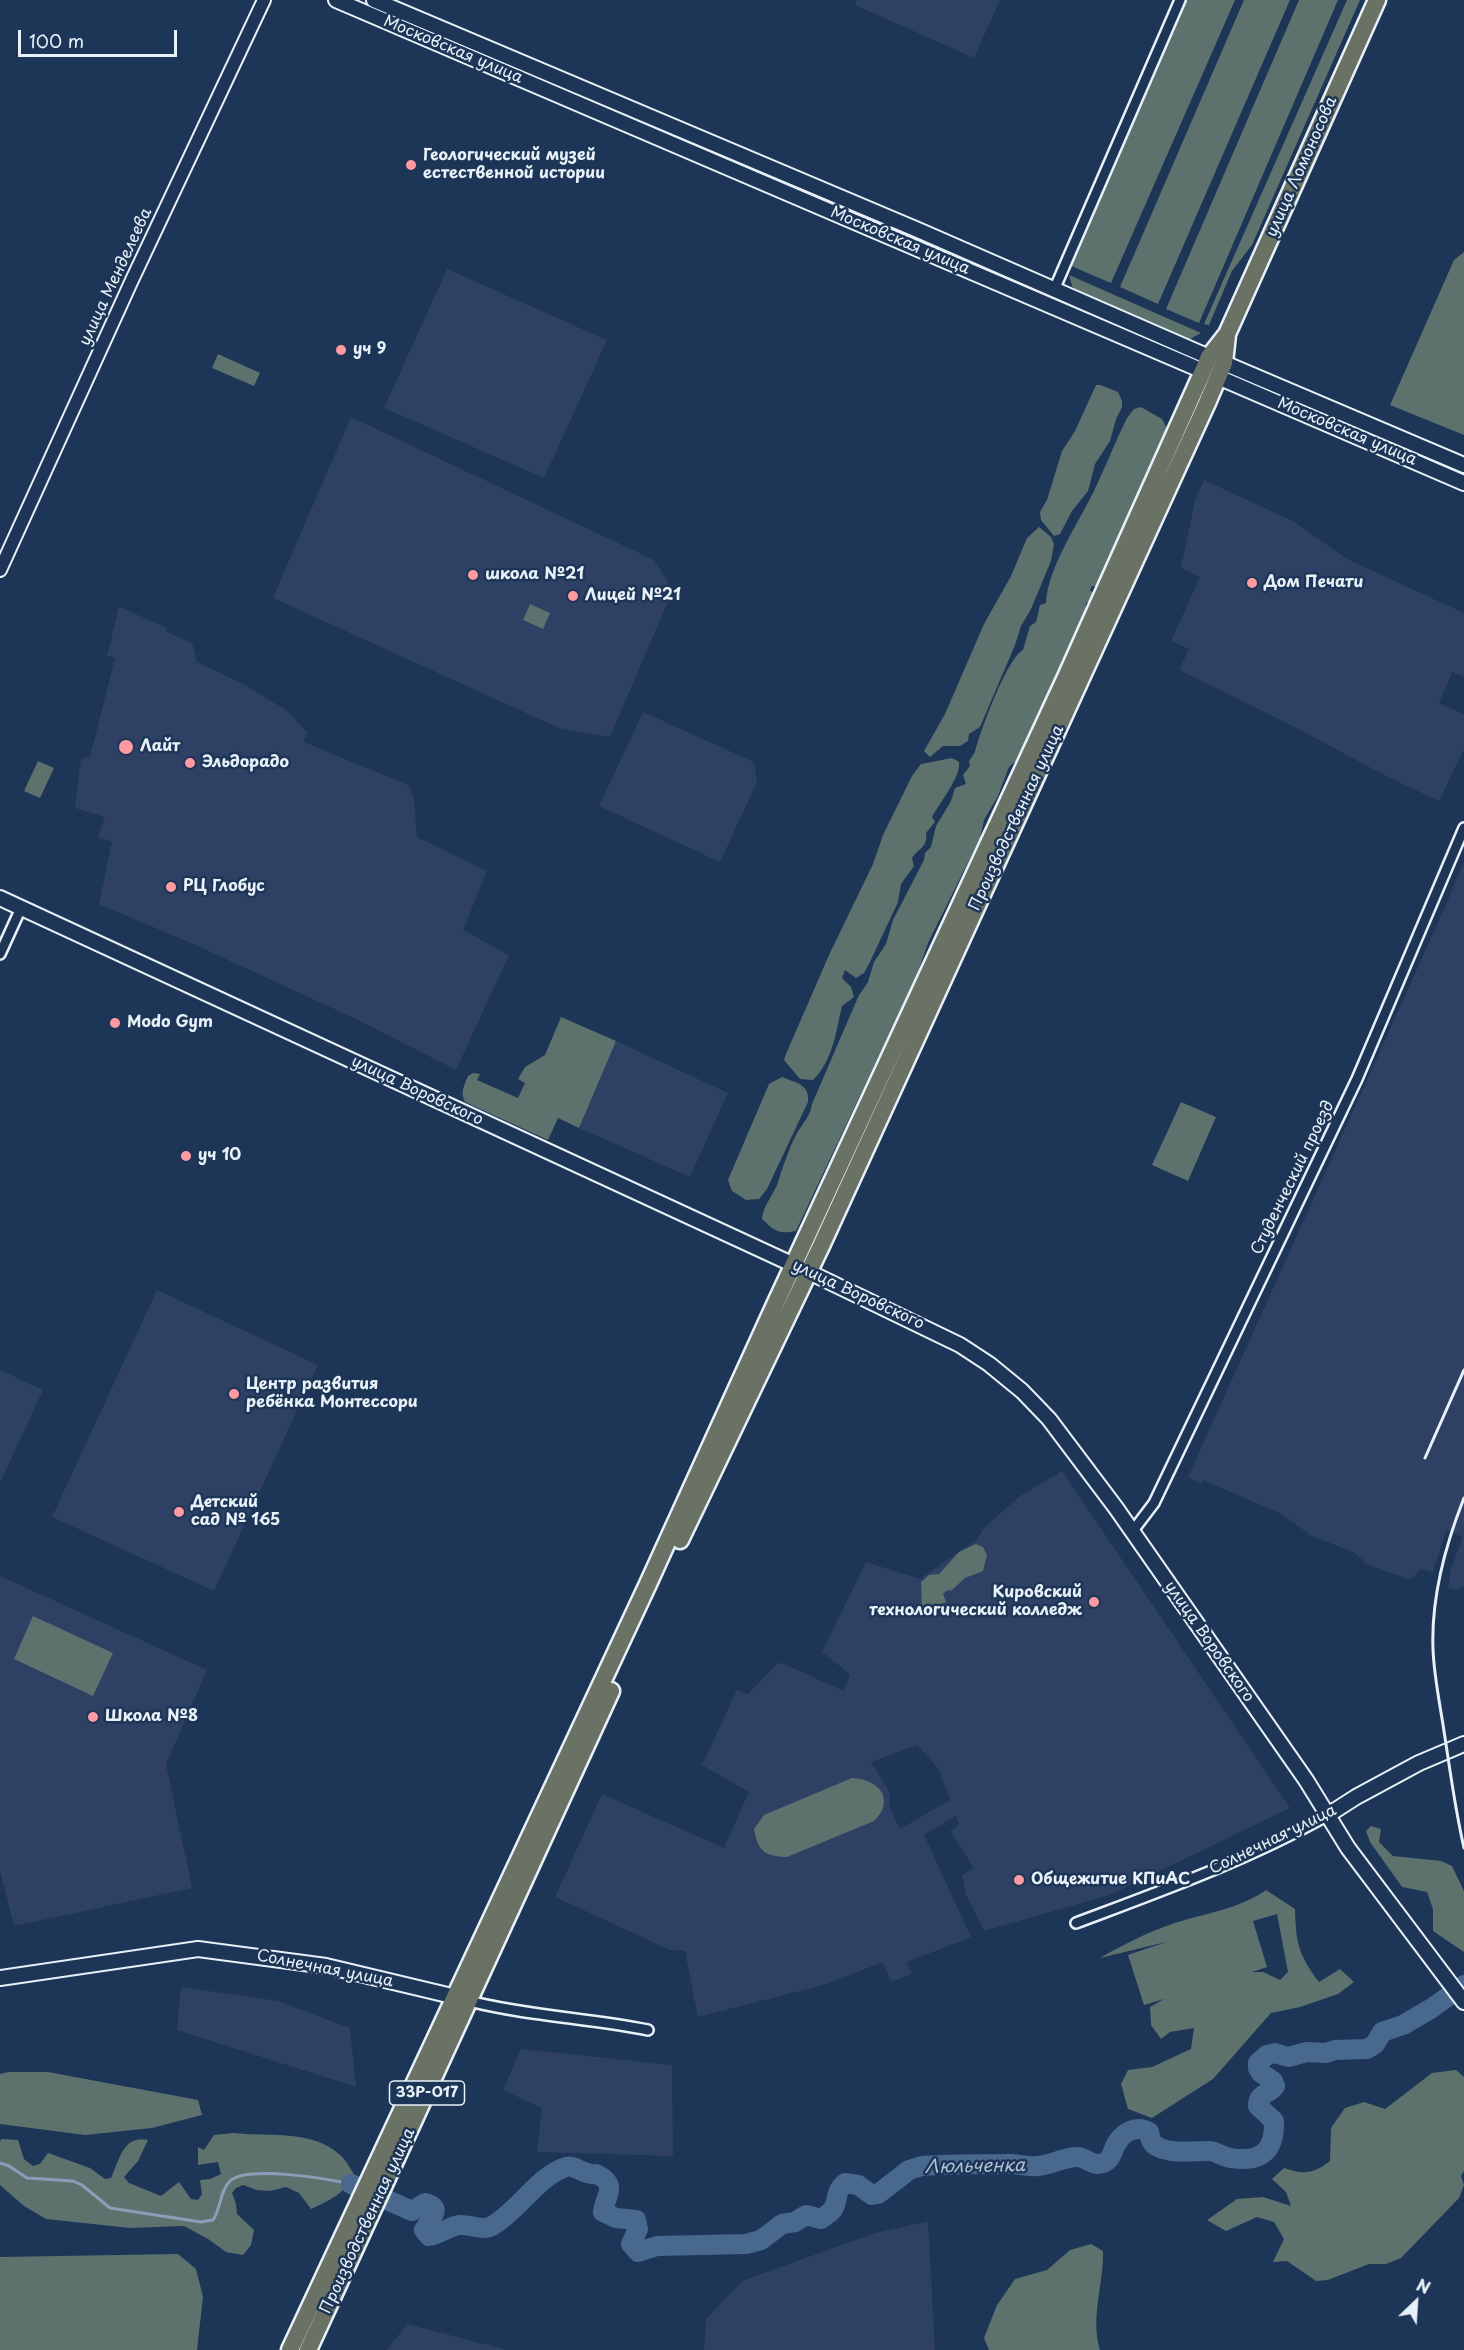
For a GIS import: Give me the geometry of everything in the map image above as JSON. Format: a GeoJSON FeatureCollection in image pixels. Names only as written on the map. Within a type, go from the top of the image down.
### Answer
{"type":"FeatureCollection","features":[{"type":"Feature","properties":{"kind":"highway","name":"улица Ломоносова"},"geometry":{"type":"LineString","coordinates":[[1214,367],[1377,0]]}},
{"type":"Feature","properties":{"kind":"highway","name":"Производственная улица"},"geometry":{"type":"LineString","coordinates":[[290,2350],[366,2208],[463,1999],[533,1862],[801,1268],[1214,367]]}},
{"type":"Feature","properties":{"kind":"highway","name":"Производственная улица"},"geometry":{"type":"LineString","coordinates":[[463,1999],[515,1871],[801,1268]]}},
{"type":"Feature","properties":{"kind":"highway","name":"Производственная улица"},"geometry":{"type":"LineString","coordinates":[[308,2350],[366,2208]]}},
{"type":"Feature","properties":{"kind":"main road","name":"Московская улица"},"geometry":{"type":"LineString","coordinates":[[336,0],[370,4],[1054,290],[1464,483]]}},
{"type":"Feature","properties":{"kind":"main road","name":"Московская улица"},"geometry":{"type":"LineString","coordinates":[[370,4],[1048,304],[1464,465]]}},
{"type":"Feature","properties":{"kind":"main road"},"geometry":{"type":"LineString","coordinates":[[1048,304],[1054,290]]}},
{"type":"Feature","properties":{"kind":"main road","name":"улица Воровского"},"geometry":{"type":"LineString","coordinates":[[0,898],[801,1268],[960,1344],[989,1364],[1022,1391],[1050,1419],[1079,1457],[1306,1780],[1348,1848],[1464,2002]]}},
{"type":"Feature","properties":{"kind":"main road","name":"Солнечная улица"},"geometry":{"type":"LineString","coordinates":[[1328,1815],[1419,1763],[1464,1744]]}},
{"type":"Feature","properties":{"kind":"main road","name":"Солнечная улица"},"geometry":{"type":"LineString","coordinates":[[0,1978],[198,1949],[326,1966],[463,1999]]}},
{"type":"Feature","properties":{"kind":"street","name":"улица Менделеева"},"geometry":{"type":"LineString","coordinates":[[0,570],[132,280],[264,0]]}},
{"type":"Feature","properties":{"kind":"street"},"geometry":{"type":"LineString","coordinates":[[1054,290],[1180,0]]}},
{"type":"Feature","properties":{"kind":"street","name":"Студенческий проезд"},"geometry":{"type":"LineString","coordinates":[[1132,1532],[1154,1503],[1352,1090],[1419,939],[1464,828]]}},
{"type":"Feature","properties":{"kind":"street"},"geometry":{"type":"LineString","coordinates":[[0,954],[21,908]]}},
{"type":"Feature","properties":{"kind":"street","name":"Солнечная улица"},"geometry":{"type":"LineString","coordinates":[[1076,1923],[1205,1874],[1306,1828],[1328,1815]]}},
{"type":"Feature","properties":{"kind":"street","name":"Солнечная улица"},"geometry":{"type":"LineString","coordinates":[[463,1999],[531,2013],[602,2021],[648,2030]]}},
{"type":"Feature","properties":{"kind":"shaded area"},"geometry":{"type":"Polygon","coordinates":[[[857,0],[1000,0],[974,58],[855,5],[857,0]]]}},
{"type":"Feature","properties":{"kind":"shaded area"},"geometry":{"type":"Polygon","coordinates":[[[447,269],[607,340],[544,478],[384,408],[447,269]]]}},
{"type":"Feature","properties":{"kind":"shaded area","name":"школа №21"},"geometry":{"type":"Polygon","coordinates":[[[351,417],[654,560],[673,590],[610,737],[559,728],[273,598],[351,417]]]}},
{"type":"Feature","properties":{"kind":"shaded area"},"geometry":{"type":"Polygon","coordinates":[[[1204,480],[1293,521],[1347,559],[1464,613],[1464,677],[1452,672],[1439,703],[1464,714],[1464,749],[1439,801],[1179,670],[1189,649],[1171,641],[1200,577],[1181,568],[1195,500],[1204,480]]]}},
{"type":"Feature","properties":{"kind":"shaded area"},"geometry":{"type":"Polygon","coordinates":[[[119,607],[166,627],[167,632],[192,643],[197,662],[245,685],[286,710],[307,732],[304,742],[408,785],[414,798],[417,837],[487,871],[463,930],[509,955],[456,1070],[356,1019],[191,943],[99,904],[112,842],[98,837],[105,817],[75,808],[81,758],[90,757],[115,658],[107,656],[119,607]]]}},
{"type":"Feature","properties":{"kind":"shaded area"},"geometry":{"type":"Polygon","coordinates":[[[643,712],[754,762],[757,782],[720,862],[599,806],[643,712]]]}},
{"type":"Feature","properties":{"kind":"shaded area"},"geometry":{"type":"Polygon","coordinates":[[[1464,862],[1464,1586],[1455,1590],[1448,1588],[1451,1569],[1463,1537],[1446,1531],[1433,1572],[1421,1569],[1410,1580],[1367,1564],[1355,1553],[1312,1536],[1281,1514],[1203,1480],[1201,1484],[1188,1477],[1464,862]]]}},
{"type":"Feature","properties":{"kind":"shaded area"},"geometry":{"type":"Polygon","coordinates":[[[616,1041],[728,1093],[690,1177],[579,1128],[616,1041]]]}},
{"type":"Feature","properties":{"kind":"shaded area"},"geometry":{"type":"Polygon","coordinates":[[[157,1290],[318,1365],[214,1591],[52,1517],[157,1290]]]}},
{"type":"Feature","properties":{"kind":"shaded area"},"geometry":{"type":"Polygon","coordinates":[[[0,1370],[43,1390],[0,1483],[0,1370]]]}},
{"type":"Feature","properties":{"kind":"shaded area"},"geometry":{"type":"Polygon","coordinates":[[[1062,1471],[1290,1808],[1110,1895],[984,1931],[966,1895],[962,1875],[974,1868],[950,1831],[959,1825],[956,1816],[924,1835],[971,1937],[907,1962],[912,1974],[891,1982],[883,1962],[827,1984],[698,2017],[685,1951],[670,1950],[555,1897],[602,1794],[724,1848],[749,1792],[702,1765],[737,1690],[748,1694],[777,1664],[782,1663],[844,1691],[850,1674],[822,1652],[866,1562],[920,1579],[976,1540],[984,1528],[1020,1496],[1062,1471]],[[917,1745],[871,1762],[889,1791],[890,1808],[900,1829],[950,1800],[938,1768],[917,1745]]]}},
{"type":"Feature","properties":{"kind":"shaded area","name":"Школа №8"},"geometry":{"type":"Polygon","coordinates":[[[0,1576],[207,1670],[166,1764],[192,1888],[14,1926],[0,1871],[0,1576]]]}},
{"type":"Feature","properties":{"kind":"shaded area"},"geometry":{"type":"Polygon","coordinates":[[[181,1987],[278,2001],[350,2028],[356,2087],[177,2030],[181,1987]]]}},
{"type":"Feature","properties":{"kind":"shaded area"},"geometry":{"type":"Polygon","coordinates":[[[521,2049],[672,2065],[673,2156],[537,2152],[542,2108],[503,2090],[521,2049]]]}},
{"type":"Feature","properties":{"kind":"shaded area"},"geometry":{"type":"Polygon","coordinates":[[[928,2221],[935,2350],[704,2350],[706,2319],[742,2281],[872,2234],[928,2221]]]}},
{"type":"Feature","properties":{"kind":"shaded area"},"geometry":{"type":"Polygon","coordinates":[[[407,2324],[507,2350],[387,2350],[407,2324]]]}},
{"type":"Feature","properties":{"kind":"green space"},"geometry":{"type":"Polygon","coordinates":[[[1187,0],[1235,0],[1111,283],[1071,266],[1187,0]]]}},
{"type":"Feature","properties":{"kind":"green space"},"geometry":{"type":"Polygon","coordinates":[[[1244,0],[1290,0],[1158,304],[1120,287],[1244,0]]]}},
{"type":"Feature","properties":{"kind":"green space"},"geometry":{"type":"Polygon","coordinates":[[[1299,0],[1338,0],[1199,323],[1166,309],[1299,0]]]}},
{"type":"Feature","properties":{"kind":"green space"},"geometry":{"type":"Polygon","coordinates":[[[1347,0],[1360,0],[1252,245],[1232,271],[1209,325],[1204,324],[1347,0]]]}},
{"type":"Feature","properties":{"kind":"green space"},"geometry":{"type":"Polygon","coordinates":[[[1464,252],[1464,435],[1390,405],[1454,260],[1464,252]]]}},
{"type":"Feature","properties":{"kind":"green space"},"geometry":{"type":"Polygon","coordinates":[[[1069,275],[1201,333],[1190,339],[1178,338],[1078,294],[1073,289],[1069,275]]]}},
{"type":"Feature","properties":{"kind":"green space"},"geometry":{"type":"Polygon","coordinates":[[[218,354],[260,373],[254,386],[212,368],[218,354]]]}},
{"type":"Feature","properties":{"kind":"green space"},"geometry":{"type":"Polygon","coordinates":[[[1096,385],[1118,392],[1122,407],[1110,441],[1095,464],[1088,491],[1072,511],[1060,534],[1054,536],[1041,520],[1040,512],[1047,500],[1062,451],[1075,431],[1096,385]]]}},
{"type":"Feature","properties":{"kind":"green space"},"geometry":{"type":"Polygon","coordinates":[[[1141,407],[1162,419],[1169,432],[1151,470],[1145,476],[1146,487],[1099,587],[1092,586],[1090,590],[1095,595],[1094,601],[1086,603],[1082,622],[1066,653],[1066,660],[1045,699],[1045,705],[1040,708],[1017,760],[1009,767],[998,796],[984,820],[980,838],[928,943],[917,975],[796,1231],[777,1231],[762,1219],[791,1146],[810,1112],[859,995],[868,982],[874,962],[886,944],[893,920],[924,860],[925,853],[931,847],[936,826],[951,801],[955,788],[966,784],[963,775],[970,766],[969,761],[975,752],[995,696],[1009,666],[1023,650],[1030,626],[1036,622],[1040,605],[1046,603],[1052,576],[1064,547],[1093,493],[1127,418],[1134,409],[1141,407]]]}},
{"type":"Feature","properties":{"kind":"green space"},"geometry":{"type":"Polygon","coordinates":[[[1039,527],[1051,537],[1054,544],[1051,561],[1031,609],[1021,626],[980,727],[969,734],[968,741],[960,746],[943,746],[930,757],[924,751],[945,714],[984,624],[1011,576],[1027,538],[1039,527]]]}},
{"type":"Feature","properties":{"kind":"green space"},"geometry":{"type":"Polygon","coordinates":[[[530,604],[550,613],[543,629],[523,620],[530,604]]]}},
{"type":"Feature","properties":{"kind":"green space"},"geometry":{"type":"Polygon","coordinates":[[[952,758],[959,762],[957,775],[932,817],[935,822],[926,833],[924,844],[912,858],[914,866],[901,884],[898,902],[869,964],[864,973],[856,978],[845,970],[842,978],[851,987],[854,997],[842,1006],[833,1045],[825,1064],[813,1080],[800,1079],[784,1060],[786,1054],[829,955],[873,864],[883,835],[912,776],[921,764],[952,758]]]}},
{"type":"Feature","properties":{"kind":"green space"},"geometry":{"type":"Polygon","coordinates":[[[38,761],[54,768],[40,798],[24,791],[38,761]]]}},
{"type":"Feature","properties":{"kind":"green space"},"geometry":{"type":"Polygon","coordinates":[[[561,1017],[616,1041],[579,1128],[558,1118],[548,1140],[465,1102],[463,1089],[468,1076],[473,1073],[480,1074],[477,1080],[518,1098],[525,1083],[518,1079],[525,1067],[545,1055],[561,1017]]]}},
{"type":"Feature","properties":{"kind":"green space"},"geometry":{"type":"Polygon","coordinates":[[[782,1077],[804,1088],[807,1091],[808,1102],[767,1189],[759,1199],[746,1200],[732,1191],[728,1180],[769,1084],[782,1077]]]}},
{"type":"Feature","properties":{"kind":"green space"},"geometry":{"type":"Polygon","coordinates":[[[1181,1102],[1216,1117],[1188,1181],[1152,1165],[1181,1102]]]}},
{"type":"Feature","properties":{"kind":"green space"},"geometry":{"type":"Polygon","coordinates":[[[976,1544],[983,1547],[987,1555],[983,1571],[965,1578],[952,1590],[946,1591],[943,1594],[946,1602],[928,1613],[922,1611],[921,1582],[929,1575],[939,1574],[959,1552],[976,1544]]]}},
{"type":"Feature","properties":{"kind":"green space"},"geometry":{"type":"Polygon","coordinates":[[[33,1616],[113,1653],[93,1696],[14,1659],[33,1616]]]}},
{"type":"Feature","properties":{"kind":"green space"},"geometry":{"type":"Polygon","coordinates":[[[852,1778],[870,1782],[881,1792],[884,1806],[874,1821],[787,1857],[768,1854],[760,1848],[754,1829],[764,1815],[852,1778]]]}},
{"type":"Feature","properties":{"kind":"green space"},"geometry":{"type":"Polygon","coordinates":[[[1371,1826],[1381,1829],[1379,1842],[1393,1856],[1441,1861],[1452,1866],[1464,1891],[1464,1952],[1433,1931],[1433,1909],[1427,1892],[1402,1887],[1370,1842],[1366,1831],[1371,1826]]]}},
{"type":"Feature","properties":{"kind":"green space"},"geometry":{"type":"Polygon","coordinates":[[[1266,1890],[1295,1909],[1296,1931],[1302,1956],[1319,1982],[1340,1969],[1354,1982],[1338,1994],[1300,2007],[1271,2013],[1213,2079],[1152,2118],[1128,2109],[1121,2084],[1128,2070],[1152,2067],[1191,2049],[1194,2028],[1170,2032],[1161,2039],[1151,2025],[1150,2007],[1164,1999],[1144,2005],[1128,1955],[1166,1942],[1100,1958],[1155,1930],[1234,1906],[1266,1890]],[[1277,1914],[1253,1921],[1267,1967],[1252,1972],[1263,1972],[1280,1980],[1288,1972],[1277,1914]]]}},
{"type":"Feature","properties":{"kind":"green space"},"geometry":{"type":"Polygon","coordinates":[[[1456,2070],[1464,2077],[1464,2171],[1461,2176],[1464,2185],[1459,2198],[1401,2258],[1386,2264],[1369,2264],[1328,2280],[1316,2281],[1287,2261],[1273,2262],[1284,2239],[1274,2222],[1257,2217],[1226,2231],[1207,2220],[1237,2199],[1263,2197],[1291,2206],[1286,2192],[1272,2179],[1284,2168],[1307,2172],[1318,2169],[1330,2161],[1331,2128],[1345,2108],[1364,2102],[1385,2109],[1432,2073],[1456,2070]]]}},
{"type":"Feature","properties":{"kind":"green space"},"geometry":{"type":"Polygon","coordinates":[[[48,2072],[198,2100],[202,2115],[152,2128],[85,2135],[0,2124],[0,2074],[48,2072]]]}},
{"type":"Feature","properties":{"kind":"green space"},"geometry":{"type":"Polygon","coordinates":[[[233,2133],[289,2136],[317,2141],[340,2155],[354,2174],[342,2191],[311,2209],[299,2193],[286,2187],[270,2191],[257,2190],[243,2185],[236,2188],[232,2193],[237,2214],[254,2230],[251,2245],[243,2255],[226,2252],[184,2226],[130,2228],[46,2219],[24,2206],[0,2185],[0,2141],[2,2139],[18,2140],[24,2159],[33,2166],[40,2164],[48,2153],[90,2168],[105,2179],[111,2178],[120,2156],[128,2145],[140,2139],[148,2140],[138,2161],[124,2177],[129,2183],[161,2196],[179,2182],[191,2199],[198,2200],[202,2194],[200,2180],[221,2174],[218,2162],[198,2165],[198,2147],[204,2150],[214,2135],[233,2133]]]}},
{"type":"Feature","properties":{"kind":"green space"},"geometry":{"type":"Polygon","coordinates":[[[1091,2244],[1103,2251],[1096,2326],[1100,2350],[989,2350],[984,2338],[997,2305],[1015,2279],[1047,2270],[1070,2250],[1091,2244]]]}},
{"type":"Feature","properties":{"kind":"green space"},"geometry":{"type":"Polygon","coordinates":[[[178,2254],[196,2269],[203,2297],[197,2350],[0,2350],[0,2257],[178,2254]]]}},
{"type":"Feature","properties":{"kind":"waterway","name":"Люльченка"},"geometry":{"type":"LineString","coordinates":[[351,2184],[412,2211],[425,2203],[431,2205],[435,2211],[424,2230],[429,2236],[459,2225],[490,2227],[504,2218],[547,2177],[566,2167],[573,2167],[596,2174],[607,2182],[609,2191],[603,2212],[616,2218],[636,2220],[638,2229],[631,2244],[638,2252],[657,2246],[746,2244],[761,2240],[782,2224],[795,2222],[806,2215],[821,2219],[833,2210],[839,2191],[845,2183],[858,2185],[872,2195],[878,2194],[909,2170],[922,2166],[955,2164],[1034,2166],[1077,2157],[1095,2164],[1103,2163],[1109,2159],[1121,2137],[1136,2129],[1149,2132],[1154,2144],[1164,2149],[1212,2151],[1231,2158],[1251,2159],[1264,2153],[1269,2147],[1274,2131],[1274,2121],[1258,2106],[1260,2098],[1275,2086],[1273,2081],[1261,2073],[1258,2068],[1258,2063],[1267,2055],[1275,2053],[1288,2057],[1307,2052],[1326,2053],[1335,2050],[1367,2049],[1375,2044],[1382,2032],[1403,2025],[1464,1985]]}},
{"type":"Feature","properties":{"kind":"waterway"},"geometry":{"type":"LineString","coordinates":[[0,2163],[27,2178],[73,2181],[82,2185],[110,2208],[201,2222],[213,2220],[227,2185],[239,2176],[288,2175],[351,2184]]}},
{"type":"Feature","properties":{"kind":"railway"},"geometry":{"type":"LineString","coordinates":[[1425,1458],[1464,1370]]}},
{"type":"Feature","properties":{"kind":"railway"},"geometry":{"type":"LineString","coordinates":[[1464,1498],[1441,1572],[1433,1630],[1436,1680],[1464,1848]]}},
{"type":"Feature","properties":{"kind":"place","name":"Геологический музей естественной истории"},"geometry":{"type":"Point","coordinates":[411,165]}},
{"type":"Feature","properties":{"kind":"place","name":"уч 9"},"geometry":{"type":"Point","coordinates":[341,350]}},
{"type":"Feature","properties":{"kind":"place","name":"школа №21"},"geometry":{"type":"Point","coordinates":[473,575]}},
{"type":"Feature","properties":{"kind":"place","name":"Дом Печати"},"geometry":{"type":"Point","coordinates":[1252,583]}},
{"type":"Feature","properties":{"kind":"place","name":"Лицей №21"},"geometry":{"type":"Point","coordinates":[573,596]}},
{"type":"Feature","properties":{"kind":"place","name":"Лайт"},"geometry":{"type":"Point","coordinates":[126,747]}},
{"type":"Feature","properties":{"kind":"place","name":"Эльдорадо"},"geometry":{"type":"Point","coordinates":[190,763]}},
{"type":"Feature","properties":{"kind":"place","name":"РЦ Глобус"},"geometry":{"type":"Point","coordinates":[171,887]}},
{"type":"Feature","properties":{"kind":"place","name":"Modo Gym"},"geometry":{"type":"Point","coordinates":[115,1023]}},
{"type":"Feature","properties":{"kind":"place","name":"уч 10"},"geometry":{"type":"Point","coordinates":[186,1156]}},
{"type":"Feature","properties":{"kind":"place","name":"Центр развития ребёнка Монтессори"},"geometry":{"type":"Point","coordinates":[234,1394]}},
{"type":"Feature","properties":{"kind":"place","name":"Детский сад № 165"},"geometry":{"type":"Point","coordinates":[179,1512]}},
{"type":"Feature","properties":{"kind":"place","name":"Кировский технологический колледж"},"geometry":{"type":"Point","coordinates":[1094,1602]}},
{"type":"Feature","properties":{"kind":"place","name":"Школа №8"},"geometry":{"type":"Point","coordinates":[93,1717]}},
{"type":"Feature","properties":{"kind":"place","name":"Общежитие КПиАС"},"geometry":{"type":"Point","coordinates":[1019,1880]}}]}
